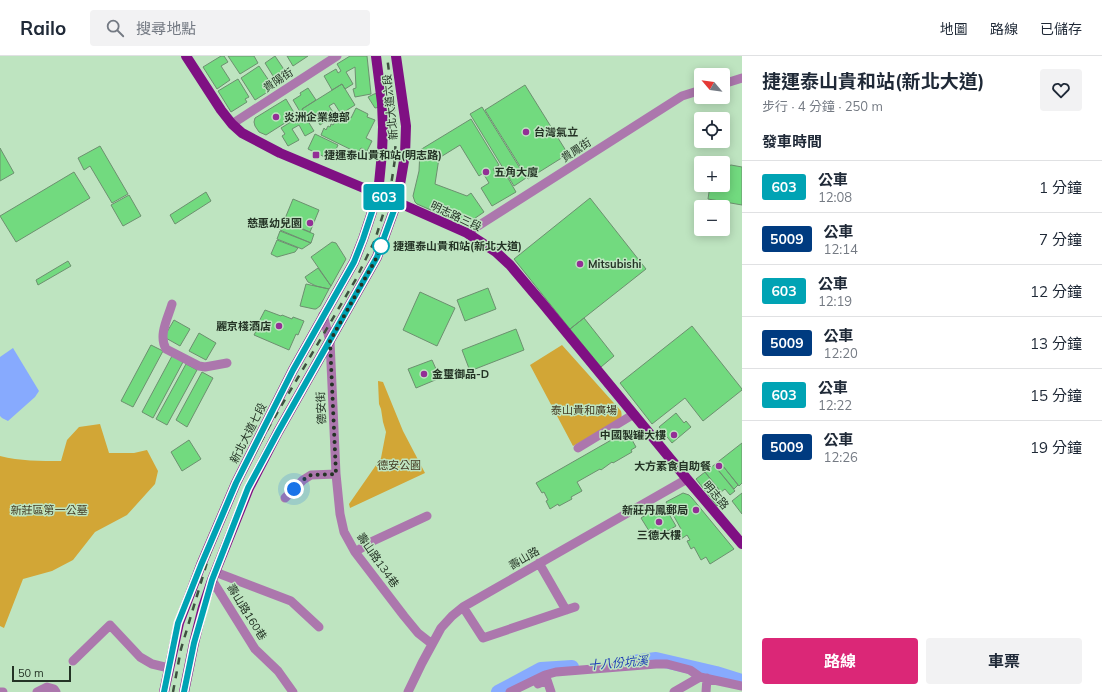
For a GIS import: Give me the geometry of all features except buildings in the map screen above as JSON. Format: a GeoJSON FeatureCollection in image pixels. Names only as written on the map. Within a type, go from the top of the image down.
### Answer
{"type":"FeatureCollection","features":[{"type":"Feature","properties":{"kind":"main road","name":"明志路三段"},"geometry":{"type":"LineString","coordinates":[[186,56],[221,110],[232,124],[242,133],[280,153],[467,233],[496,252],[510,265],[687,479]]}},
{"type":"Feature","properties":{"kind":"main road","name":"新北大道六段"},"geometry":{"type":"LineString","coordinates":[[376,56],[382,103],[383,127],[378,194]]}},
{"type":"Feature","properties":{"kind":"main road","name":"新北大道六段"},"geometry":{"type":"LineString","coordinates":[[396,56],[406,126],[405,155],[397,202]]}},
{"type":"Feature","properties":{"kind":"main road","name":"新北大道七段"},"geometry":{"type":"LineString","coordinates":[[164,692],[178,623],[236,483],[293,370],[354,262],[378,194]]}},
{"type":"Feature","properties":{"kind":"main road"},"geometry":{"type":"LineString","coordinates":[[184,692],[194,643],[213,576],[248,488],[377,257],[397,202]]}},
{"type":"Feature","properties":{"kind":"main road","name":"明志路"},"geometry":{"type":"LineString","coordinates":[[687,479],[742,544]]}},
{"type":"Feature","properties":{"kind":"street","name":"貴陽街"},"geometry":{"type":"LineString","coordinates":[[232,124],[336,56]]}},
{"type":"Feature","properties":{"kind":"street"},"geometry":{"type":"LineString","coordinates":[[730,82],[742,78]]}},
{"type":"Feature","properties":{"kind":"street","name":"貴鳳街"},"geometry":{"type":"LineString","coordinates":[[467,233],[682,96],[694,92]]}},
{"type":"Feature","properties":{"kind":"street"},"geometry":{"type":"LineString","coordinates":[[172,304],[163,333],[166,349],[199,366],[205,367],[227,363]]}},
{"type":"Feature","properties":{"kind":"street","name":"德安街"},"geometry":{"type":"LineString","coordinates":[[323,315],[330,341],[336,474]]}},
{"type":"Feature","properties":{"kind":"street"},"geometry":{"type":"LineString","coordinates":[[578,448],[634,414]]}},
{"type":"Feature","properties":{"kind":"street"},"geometry":{"type":"LineString","coordinates":[[285,498],[303,480],[311,475],[336,474]]}},
{"type":"Feature","properties":{"kind":"street","name":"壽山路134巷"},"geometry":{"type":"LineString","coordinates":[[336,474],[340,514],[344,532],[355,552],[418,633],[432,644]]}},
{"type":"Feature","properties":{"kind":"street","name":"壽山路"},"geometry":{"type":"LineString","coordinates":[[408,692],[440,628],[463,607],[687,479]]}},
{"type":"Feature","properties":{"kind":"street"},"geometry":{"type":"LineString","coordinates":[[355,552],[373,541],[427,516]]}},
{"type":"Feature","properties":{"kind":"street"},"geometry":{"type":"LineString","coordinates":[[539,563],[566,610]]}},
{"type":"Feature","properties":{"kind":"street"},"geometry":{"type":"LineString","coordinates":[[213,576],[291,601],[319,627]]}},
{"type":"Feature","properties":{"kind":"street","name":"壽山路160巷"},"geometry":{"type":"LineString","coordinates":[[213,576],[255,648],[278,671],[293,692]]}},
{"type":"Feature","properties":{"kind":"street"},"geometry":{"type":"LineString","coordinates":[[463,607],[484,638],[575,606]]}},
{"type":"Feature","properties":{"kind":"street"},"geometry":{"type":"LineString","coordinates":[[73,661],[110,626],[140,657],[152,664],[169,668]]}},
{"type":"Feature","properties":{"kind":"street"},"geometry":{"type":"LineString","coordinates":[[510,692],[544,675],[556,672],[648,664],[667,664],[690,670],[704,677],[742,686]]}},
{"type":"Feature","properties":{"kind":"street"},"geometry":{"type":"LineString","coordinates":[[674,692],[704,677]]}},
{"type":"Feature","properties":{"kind":"street"},"geometry":{"type":"LineString","coordinates":[[704,677],[706,692]]}},
{"type":"Feature","properties":{"kind":"street"},"geometry":{"type":"LineString","coordinates":[[523,692],[547,680],[551,692]]}},
{"type":"Feature","properties":{"kind":"street"},"geometry":{"type":"LineString","coordinates":[[37,692],[47,687],[54,689],[56,692]]}},
{"type":"Feature","properties":{"kind":"green space","name":"泰山貴和廣場"},"geometry":{"type":"Polygon","coordinates":[[[562,345],[621,411],[622,414],[619,421],[573,446],[530,365],[562,345]]]}},
{"type":"Feature","properties":{"kind":"green space","name":"德安公園"},"geometry":{"type":"Polygon","coordinates":[[[378,381],[383,382],[403,431],[425,473],[350,508],[349,504],[381,458],[386,432],[379,404],[378,381]]]}},
{"type":"Feature","properties":{"kind":"green space","name":"新莊區第一公墓"},"geometry":{"type":"Polygon","coordinates":[[[100,424],[109,453],[134,453],[147,450],[158,471],[155,484],[127,515],[95,532],[73,560],[52,571],[23,579],[4,628],[0,626],[0,456],[23,460],[61,461],[67,440],[79,427],[100,424]]]}},
{"type":"Feature","properties":{"kind":"water"},"geometry":{"type":"Polygon","coordinates":[[[13,348],[39,391],[35,397],[8,421],[0,416],[0,357],[13,348]]]}},
{"type":"Feature","properties":{"kind":"waterway","name":"十八份坑溪"},"geometry":{"type":"LineString","coordinates":[[633,662],[656,659],[716,673],[742,681]]}},
{"type":"Feature","properties":{"kind":"waterway","name":"十八份坑溪"},"geometry":{"type":"LineString","coordinates":[[498,692],[541,669],[572,667]]}},
{"type":"Feature","properties":{"kind":"railway"},"geometry":{"type":"LineString","coordinates":[[173,692],[181,649],[211,549],[239,482],[270,425],[356,279],[375,240],[390,192],[395,159],[396,127],[387,56]]}},
{"type":"Feature","properties":{"kind":"bus line","name":"603"},"geometry":{"type":"LineString","coordinates":[[164,692],[178,623],[236,483],[293,370],[354,262],[378,194],[397,202],[377,257],[248,488],[203,607],[184,692]]}},
{"type":"Feature","properties":{"kind":"place","name":"炎洲企業總部"},"geometry":{"type":"Point","coordinates":[276,117]}},
{"type":"Feature","properties":{"kind":"place","name":"台灣氣立"},"geometry":{"type":"Point","coordinates":[526,132]}},
{"type":"Feature","properties":{"kind":"place","name":"捷運泰山貴和站(明志路)"},"geometry":{"type":"Point","coordinates":[316,155]}},
{"type":"Feature","properties":{"kind":"place","name":"五角大廈"},"geometry":{"type":"Point","coordinates":[486,172]}},
{"type":"Feature","properties":{"kind":"place","name":"慈惠幼兒園"},"geometry":{"type":"Point","coordinates":[310,223]}},
{"type":"Feature","properties":{"kind":"place","name":"捷運泰山貴和站(新北大道)"},"geometry":{"type":"Point","coordinates":[381,246]}},
{"type":"Feature","properties":{"kind":"place","name":"Mitsubishi"},"geometry":{"type":"Point","coordinates":[580,264]}},
{"type":"Feature","properties":{"kind":"place","name":"麗京棧酒店"},"geometry":{"type":"Point","coordinates":[279,326]}},
{"type":"Feature","properties":{"kind":"place","name":"金璽御品-D"},"geometry":{"type":"Point","coordinates":[424,374]}},
{"type":"Feature","properties":{"kind":"place","name":"中國製罐大樓"},"geometry":{"type":"Point","coordinates":[674,435]}},
{"type":"Feature","properties":{"kind":"place","name":"大方素食自助餐"},"geometry":{"type":"Point","coordinates":[719,466]}},
{"type":"Feature","properties":{"kind":"place","name":"新莊丹鳳郵局"},"geometry":{"type":"Point","coordinates":[696,510]}},
{"type":"Feature","properties":{"kind":"place","name":"三德大樓"},"geometry":{"type":"Point","coordinates":[659,522]}},
{"type":"Feature","properties":{"kind":"route"},"geometry":{"type":"LineString","coordinates":[[294,489],[303,480],[311,475],[336,474],[330,341],[377,257],[382,243],[381,246]]}}]}
